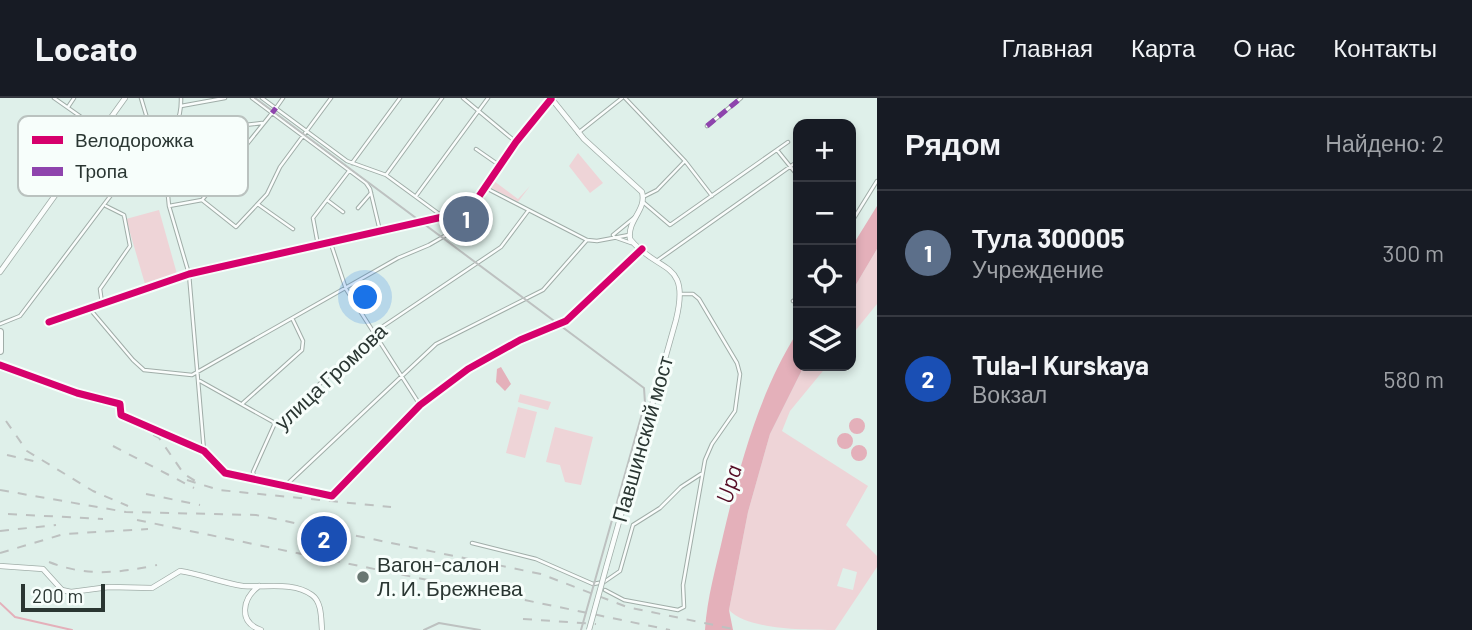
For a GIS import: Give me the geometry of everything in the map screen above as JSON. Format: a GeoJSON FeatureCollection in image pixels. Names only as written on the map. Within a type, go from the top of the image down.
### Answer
{"type":"FeatureCollection","features":[{"type":"Feature","properties":{"kind":"main road"},"geometry":{"type":"LineString","coordinates":[[0,332],[0,351]]}},
{"type":"Feature","properties":{"kind":"street"},"geometry":{"type":"LineString","coordinates":[[54,98],[79,116]]}},
{"type":"Feature","properties":{"kind":"street"},"geometry":{"type":"LineString","coordinates":[[67,108],[74,98]]}},
{"type":"Feature","properties":{"kind":"street"},"geometry":{"type":"LineString","coordinates":[[113,116],[125,98]]}},
{"type":"Feature","properties":{"kind":"street"},"geometry":{"type":"LineString","coordinates":[[141,98],[146,116]]}},
{"type":"Feature","properties":{"kind":"street"},"geometry":{"type":"LineString","coordinates":[[178,116],[181,98]]}},
{"type":"Feature","properties":{"kind":"street"},"geometry":{"type":"LineString","coordinates":[[181,106],[225,98]]}},
{"type":"Feature","properties":{"kind":"street"},"geometry":{"type":"LineString","coordinates":[[253,98],[366,183],[380,231]]}},
{"type":"Feature","properties":{"kind":"street"},"geometry":{"type":"LineString","coordinates":[[262,98],[352,163],[386,175],[442,216]]}},
{"type":"Feature","properties":{"kind":"street"},"geometry":{"type":"LineString","coordinates":[[276,108],[283,98]]}},
{"type":"Feature","properties":{"kind":"street"},"geometry":{"type":"LineString","coordinates":[[202,200],[236,227],[257,204],[331,98]]}},
{"type":"Feature","properties":{"kind":"street"},"geometry":{"type":"LineString","coordinates":[[352,163],[400,98]]}},
{"type":"Feature","properties":{"kind":"street"},"geometry":{"type":"LineString","coordinates":[[386,175],[442,98]]}},
{"type":"Feature","properties":{"kind":"street"},"geometry":{"type":"LineString","coordinates":[[463,98],[516,142]]}},
{"type":"Feature","properties":{"kind":"street"},"geometry":{"type":"LineString","coordinates":[[416,196],[488,98]]}},
{"type":"Feature","properties":{"kind":"street"},"geometry":{"type":"LineString","coordinates":[[49,322],[189,274],[467,212],[473,208],[484,187],[551,98],[578,133],[637,186],[643,199],[670,225],[788,142]]}},
{"type":"Feature","properties":{"kind":"street"},"geometry":{"type":"LineString","coordinates":[[578,133],[624,98],[685,161],[712,196]]}},
{"type":"Feature","properties":{"kind":"street"},"geometry":{"type":"LineString","coordinates":[[707,126],[741,98]]}},
{"type":"Feature","properties":{"kind":"street"},"geometry":{"type":"LineString","coordinates":[[248,143],[272,113]]}},
{"type":"Feature","properties":{"kind":"street"},"geometry":{"type":"LineString","coordinates":[[248,124],[265,122]]}},
{"type":"Feature","properties":{"kind":"street"},"geometry":{"type":"LineString","coordinates":[[476,149],[499,166]]}},
{"type":"Feature","properties":{"kind":"street"},"geometry":{"type":"LineString","coordinates":[[777,150],[793,170]]}},
{"type":"Feature","properties":{"kind":"street"},"geometry":{"type":"LineString","coordinates":[[634,244],[629,235],[643,199],[657,190],[685,161]]}},
{"type":"Feature","properties":{"kind":"street"},"geometry":{"type":"LineString","coordinates":[[658,260],[793,165]]}},
{"type":"Feature","properties":{"kind":"street"},"geometry":{"type":"LineString","coordinates":[[318,245],[313,218],[349,171]]}},
{"type":"Feature","properties":{"kind":"street"},"geometry":{"type":"LineString","coordinates":[[856,215],[877,181]]}},
{"type":"Feature","properties":{"kind":"street"},"geometry":{"type":"LineString","coordinates":[[484,187],[587,240],[597,242],[629,235]]}},
{"type":"Feature","properties":{"kind":"street"},"geometry":{"type":"LineString","coordinates":[[358,208],[371,193]]}},
{"type":"Feature","properties":{"kind":"street"},"geometry":{"type":"LineString","coordinates":[[0,272],[55,196]]}},
{"type":"Feature","properties":{"kind":"street"},"geometry":{"type":"LineString","coordinates":[[0,324],[21,315],[112,196]]}},
{"type":"Feature","properties":{"kind":"street"},"geometry":{"type":"LineString","coordinates":[[168,196],[189,274],[205,451]]}},
{"type":"Feature","properties":{"kind":"street"},"geometry":{"type":"LineString","coordinates":[[169,206],[202,200],[205,196]]}},
{"type":"Feature","properties":{"kind":"street"},"geometry":{"type":"LineString","coordinates":[[327,200],[343,212]]}},
{"type":"Feature","properties":{"kind":"street"},"geometry":{"type":"LineString","coordinates":[[257,204],[293,229]]}},
{"type":"Feature","properties":{"kind":"street"},"geometry":{"type":"LineString","coordinates":[[102,303],[100,289],[130,246],[124,215],[105,205]]}},
{"type":"Feature","properties":{"kind":"street","name":"улица Громова"},"geometry":{"type":"LineString","coordinates":[[255,481],[253,472],[275,423],[281,421],[373,333],[485,260],[509,239],[528,211]]}},
{"type":"Feature","properties":{"kind":"street"},"geometry":{"type":"LineString","coordinates":[[89,308],[132,360],[144,370],[176,375],[199,372],[474,219],[467,212]]}},
{"type":"Feature","properties":{"kind":"street"},"geometry":{"type":"LineString","coordinates":[[611,237],[636,216]]}},
{"type":"Feature","properties":{"kind":"street"},"geometry":{"type":"LineString","coordinates":[[605,590],[624,600],[678,610],[684,607],[682,593],[703,473],[710,448],[735,411],[740,372],[699,299],[693,295],[680,294],[674,274],[658,260],[634,244],[611,237]]}},
{"type":"Feature","properties":{"kind":"street"},"geometry":{"type":"LineString","coordinates":[[285,486],[436,344],[542,290],[587,240]]}},
{"type":"Feature","properties":{"kind":"street"},"geometry":{"type":"LineString","coordinates":[[331,242],[346,289],[420,405]]}},
{"type":"Feature","properties":{"kind":"street"},"geometry":{"type":"LineString","coordinates":[[0,365],[77,393],[120,404],[121,415],[205,451],[225,473],[332,496],[420,405],[520,340],[566,321],[642,249]]}},
{"type":"Feature","properties":{"kind":"street","name":"Павшинский мост"},"geometry":{"type":"LineString","coordinates":[[589,630],[679,309],[680,294]]}},
{"type":"Feature","properties":{"kind":"street"},"geometry":{"type":"LineString","coordinates":[[243,403],[302,350],[303,341],[292,319]]}},
{"type":"Feature","properties":{"kind":"street"},"geometry":{"type":"LineString","coordinates":[[200,381],[275,423]]}},
{"type":"Feature","properties":{"kind":"street"},"geometry":{"type":"LineString","coordinates":[[472,544],[536,559],[588,584],[604,582],[622,569],[632,525],[660,508],[681,487],[703,473]]}},
{"type":"Feature","properties":{"kind":"street"},"geometry":{"type":"LineString","coordinates":[[0,566],[43,569],[62,590],[71,592],[109,587],[149,589],[180,571],[244,586],[260,585],[312,595],[319,606],[321,630]]}},
{"type":"Feature","properties":{"kind":"street"},"geometry":{"type":"LineString","coordinates":[[260,585],[250,594],[244,612],[246,620],[261,630]]}},
{"type":"Feature","properties":{"kind":"street"},"geometry":{"type":"LineString","coordinates":[[244,586],[250,594]]}},
{"type":"Feature","properties":{"kind":"shaded area"},"geometry":{"type":"Polygon","coordinates":[[[578,153],[603,183],[590,193],[569,166],[578,153]]]}},
{"type":"Feature","properties":{"kind":"shaded area"},"geometry":{"type":"Polygon","coordinates":[[[501,168],[503,169],[494,181],[518,199],[530,186],[518,202],[489,187],[501,168]]]}},
{"type":"Feature","properties":{"kind":"shaded area"},"geometry":{"type":"Polygon","coordinates":[[[877,206],[877,249],[856,285],[856,245],[856,240],[877,206]]]}},
{"type":"Feature","properties":{"kind":"shaded area"},"geometry":{"type":"Polygon","coordinates":[[[159,210],[177,274],[145,284],[126,219],[159,210]]]}},
{"type":"Feature","properties":{"kind":"shaded area"},"geometry":{"type":"Polygon","coordinates":[[[877,249],[877,304],[856,330],[856,308],[856,285],[877,249]]]}},
{"type":"Feature","properties":{"kind":"shaded area"},"geometry":{"type":"Polygon","coordinates":[[[793,340],[793,371],[802,371],[770,434],[748,512],[729,610],[733,630],[705,630],[712,583],[744,456],[762,404],[793,340]]]}},
{"type":"Feature","properties":{"kind":"shaded area"},"geometry":{"type":"Polygon","coordinates":[[[501,367],[511,384],[505,391],[496,382],[497,369],[501,367]]]}},
{"type":"Feature","properties":{"kind":"shaded area"},"geometry":{"type":"Polygon","coordinates":[[[802,371],[823,371],[790,411],[782,431],[868,486],[846,525],[877,556],[877,567],[835,630],[763,625],[738,617],[729,610],[748,512],[770,434],[802,371]],[[843,568],[837,586],[853,590],[857,572],[843,568]]]}},
{"type":"Feature","properties":{"kind":"shaded area"},"geometry":{"type":"Polygon","coordinates":[[[520,394],[551,402],[548,410],[518,402],[520,394]]]}},
{"type":"Feature","properties":{"kind":"shaded area"},"geometry":{"type":"Polygon","coordinates":[[[518,407],[537,412],[525,458],[506,453],[518,407]]]}},
{"type":"Feature","properties":{"kind":"shaded area"},"geometry":{"type":"Polygon","coordinates":[[[857,418],[863,420],[863,432],[857,434],[851,432],[849,426],[851,420],[857,418]]]}},
{"type":"Feature","properties":{"kind":"shaded area"},"geometry":{"type":"Polygon","coordinates":[[[555,427],[593,437],[581,485],[565,482],[560,465],[546,462],[555,427]]]}},
{"type":"Feature","properties":{"kind":"shaded area"},"geometry":{"type":"Polygon","coordinates":[[[845,433],[851,435],[851,447],[845,449],[839,447],[837,441],[839,435],[845,433]]]}},
{"type":"Feature","properties":{"kind":"shaded area"},"geometry":{"type":"Polygon","coordinates":[[[859,445],[865,447],[865,459],[859,461],[853,459],[851,453],[853,447],[859,445]]]}},
{"type":"Feature","properties":{"kind":"waterway"},"geometry":{"type":"LineString","coordinates":[[0,603],[15,617],[72,630]]}},
{"type":"Feature","properties":{"kind":"tram line"},"geometry":{"type":"LineString","coordinates":[[255,98],[644,388],[645,403],[581,630]]}},
{"type":"Feature","properties":{"kind":"tram line"},"geometry":{"type":"LineString","coordinates":[[424,630],[439,623],[480,630]]}},
{"type":"Feature","properties":{"kind":"railway"},"geometry":{"type":"LineString","coordinates":[[122,417],[159,438],[184,474],[197,482]]}},
{"type":"Feature","properties":{"kind":"railway"},"geometry":{"type":"LineString","coordinates":[[6,421],[27,451],[93,491],[128,506]]}},
{"type":"Feature","properties":{"kind":"railway"},"geometry":{"type":"LineString","coordinates":[[113,446],[194,488]]}},
{"type":"Feature","properties":{"kind":"railway"},"geometry":{"type":"LineString","coordinates":[[7,455],[38,462]]}},
{"type":"Feature","properties":{"kind":"railway"},"geometry":{"type":"LineString","coordinates":[[187,480],[219,490],[391,507]]}},
{"type":"Feature","properties":{"kind":"railway"},"geometry":{"type":"LineString","coordinates":[[0,490],[126,512],[256,515],[541,574],[627,607],[738,630]]}},
{"type":"Feature","properties":{"kind":"railway"},"geometry":{"type":"LineString","coordinates":[[146,494],[200,505]]}},
{"type":"Feature","properties":{"kind":"railway"},"geometry":{"type":"LineString","coordinates":[[8,514],[103,519]]}},
{"type":"Feature","properties":{"kind":"railway"},"geometry":{"type":"LineString","coordinates":[[137,520],[670,630]]}},
{"type":"Feature","properties":{"kind":"railway"},"geometry":{"type":"LineString","coordinates":[[0,531],[56,525]]}},
{"type":"Feature","properties":{"kind":"railway"},"geometry":{"type":"LineString","coordinates":[[0,553],[64,534],[148,529]]}},
{"type":"Feature","properties":{"kind":"railway"},"geometry":{"type":"LineString","coordinates":[[49,562],[90,572],[157,565]]}},
{"type":"Feature","properties":{"kind":"railway"},"geometry":{"type":"LineString","coordinates":[[523,619],[596,624]]}},
{"type":"Feature","properties":{"kind":"marked path"},"geometry":{"type":"LineString","coordinates":[[707,126],[741,98]]}},
{"type":"Feature","properties":{"kind":"marked path"},"geometry":{"type":"LineString","coordinates":[[272,113],[276,108]]}},
{"type":"Feature","properties":{"kind":"cycle path"},"geometry":{"type":"LineString","coordinates":[[49,322],[189,274],[469,211],[516,142],[551,99]]}},
{"type":"Feature","properties":{"kind":"cycle path"},"geometry":{"type":"LineString","coordinates":[[0,365],[77,393],[120,404],[121,415],[204,451],[225,473],[332,496],[420,405],[468,369],[520,340],[566,321],[642,249]]}},
{"type":"Feature","properties":{"kind":"place","name":"Тула 300005"},"geometry":{"type":"Point","coordinates":[466,219]}},
{"type":"Feature","properties":{"kind":"place","name":"Tula-I Kurskaya"},"geometry":{"type":"Point","coordinates":[324,539]}},
{"type":"Feature","properties":{"kind":"place","name":"Вагон-салон Л. И. Брежнева"},"geometry":{"type":"Point","coordinates":[363,577]}},
{"type":"Feature","properties":{"kind":"water label","name":"Upa"},"geometry":{"type":"Point","coordinates":[729,484]}}]}
